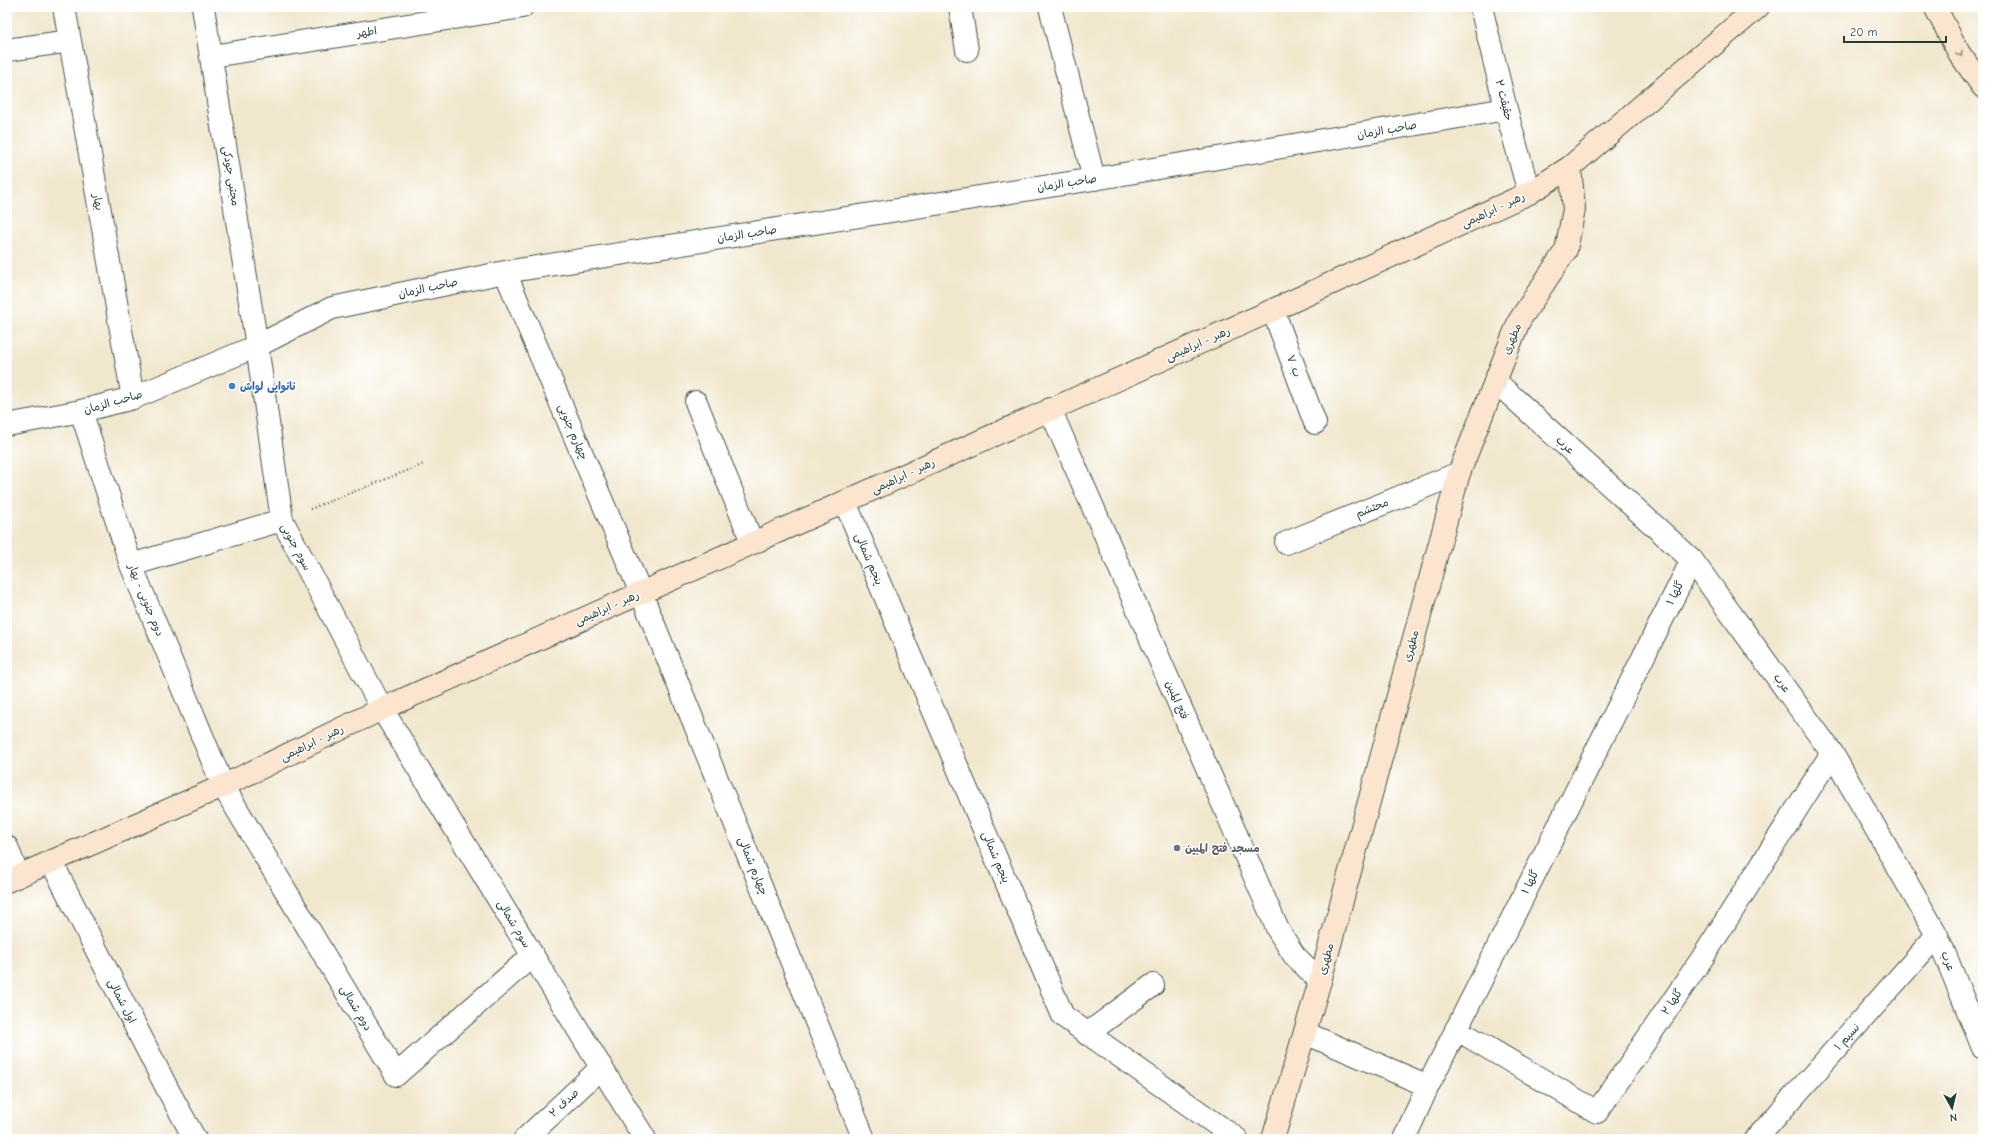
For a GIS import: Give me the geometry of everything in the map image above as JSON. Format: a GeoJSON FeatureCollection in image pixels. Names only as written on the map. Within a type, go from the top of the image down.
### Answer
{"type":"FeatureCollection","features":[{"type":"Feature","properties":{"kind":"street","name":"بهار"},"geometry":{"type":"LineString","coordinates":[[64,7],[133,398]]}},
{"type":"Feature","properties":{"kind":"street","name":"مجتبی جودکی"},"geometry":{"type":"LineString","coordinates":[[203,7],[257,346]]}},
{"type":"Feature","properties":{"kind":"street","name":"اطهر"},"geometry":{"type":"LineString","coordinates":[[212,56],[522,7]]}},
{"type":"Feature","properties":{"kind":"street"},"geometry":{"type":"LineString","coordinates":[[960,7],[967,50]]}},
{"type":"Feature","properties":{"kind":"street"},"geometry":{"type":"LineString","coordinates":[[1050,7],[1094,179]]}},
{"type":"Feature","properties":{"kind":"street","name":"حقیقت ۲"},"geometry":{"type":"LineString","coordinates":[[1481,7],[1506,109],[1530,193]]}},
{"type":"Feature","properties":{"kind":"street","name":"رهبر - ابراهیمی"},"geometry":{"type":"LineString","coordinates":[[13,878],[223,786],[382,709],[1273,310],[1530,193],[1570,167],[1758,7]]}},
{"type":"Feature","properties":{"kind":"street"},"geometry":{"type":"LineString","coordinates":[[1935,7],[1959,53],[1983,87]]}},
{"type":"Feature","properties":{"kind":"street"},"geometry":{"type":"LineString","coordinates":[[7,50],[70,41]]}},
{"type":"Feature","properties":{"kind":"street","name":"صاحب الزمان"},"geometry":{"type":"LineString","coordinates":[[7,425],[81,411],[133,398],[257,346],[332,308],[505,272],[1094,179],[1506,109]]}},
{"type":"Feature","properties":{"kind":"street","name":"مطهری"},"geometry":{"type":"LineString","coordinates":[[1272,1139],[1306,1033],[1459,473],[1519,321],[1566,250],[1574,209],[1570,167]]}},
{"type":"Feature","properties":{"kind":"street","name":"چهارم جنوبی"},"geometry":{"type":"LineString","coordinates":[[505,272],[641,593]]}},
{"type":"Feature","properties":{"kind":"street","name":"ب. ۷"},"geometry":{"type":"LineString","coordinates":[[1273,310],[1315,423]]}},
{"type":"Feature","properties":{"kind":"street","name":"سوم جنوبی"},"geometry":{"type":"LineString","coordinates":[[257,346],[282,520],[382,709]]}},
{"type":"Feature","properties":{"kind":"street","name":"عرب"},"geometry":{"type":"LineString","coordinates":[[1495,381],[1692,560],[1832,753],[1937,935],[1983,1048]]}},
{"type":"Feature","properties":{"kind":"street"},"geometry":{"type":"LineString","coordinates":[[696,402],[752,542]]}},
{"type":"Feature","properties":{"kind":"street","name":"فتح المبین"},"geometry":{"type":"LineString","coordinates":[[1050,409],[1278,930],[1294,955],[1320,981]]}},
{"type":"Feature","properties":{"kind":"street","name":"دوم جنوبی - بهار"},"geometry":{"type":"LineString","coordinates":[[81,411],[131,565],[223,786]]}},
{"type":"Feature","properties":{"kind":"street","name":"محتشم"},"geometry":{"type":"LineString","coordinates":[[1286,543],[1459,473]]}},
{"type":"Feature","properties":{"kind":"street","name":"پنجم شمالی"},"geometry":{"type":"LineString","coordinates":[[845,502],[1063,1016],[1237,1139]]}},
{"type":"Feature","properties":{"kind":"street"},"geometry":{"type":"LineString","coordinates":[[131,565],[282,520]]}},
{"type":"Feature","properties":{"kind":"street","name":"گلها ۱"},"geometry":{"type":"LineString","coordinates":[[1404,1139],[1456,1029],[1692,560]]}},
{"type":"Feature","properties":{"kind":"street","name":"چهارم شمالی"},"geometry":{"type":"LineString","coordinates":[[641,593],[864,1139]]}},
{"type":"Feature","properties":{"kind":"street","name":"سوم شمالی"},"geometry":{"type":"LineString","coordinates":[[382,709],[645,1139]]}},
{"type":"Feature","properties":{"kind":"street","name":"گلها ۲"},"geometry":{"type":"LineString","coordinates":[[1456,1029],[1597,1112],[1704,957],[1832,753]]}},
{"type":"Feature","properties":{"kind":"street","name":"دوم شمالی"},"geometry":{"type":"LineString","coordinates":[[223,786],[396,1075],[532,955]]}},
{"type":"Feature","properties":{"kind":"street"},"geometry":{"type":"LineString","coordinates":[[7,847],[13,878]]}},
{"type":"Feature","properties":{"kind":"street","name":"اول شمالی"},"geometry":{"type":"LineString","coordinates":[[51,861],[169,1092],[196,1139]]}},
{"type":"Feature","properties":{"kind":"street","name":"نسیم ۱"},"geometry":{"type":"LineString","coordinates":[[1756,1139],[1937,935]]}},
{"type":"Feature","properties":{"kind":"street"},"geometry":{"type":"LineString","coordinates":[[1087,1034],[1153,986]]}},
{"type":"Feature","properties":{"kind":"street"},"geometry":{"type":"LineString","coordinates":[[1306,1033],[1428,1086]]}},
{"type":"Feature","properties":{"kind":"street","name":"صدف ۲"},"geometry":{"type":"LineString","coordinates":[[525,1139],[602,1068]]}},
{"type":"Feature","properties":{"kind":"path"},"geometry":{"type":"LineString","coordinates":[[282,520],[424,464]]}},
{"type":"Feature","properties":{"kind":"place","name":"نانوایی لواش"},"geometry":{"type":"Point","coordinates":[232,386]}},
{"type":"Feature","properties":{"kind":"place","name":"مسجد فتح المبین"},"geometry":{"type":"Point","coordinates":[1177,848]}}]}
